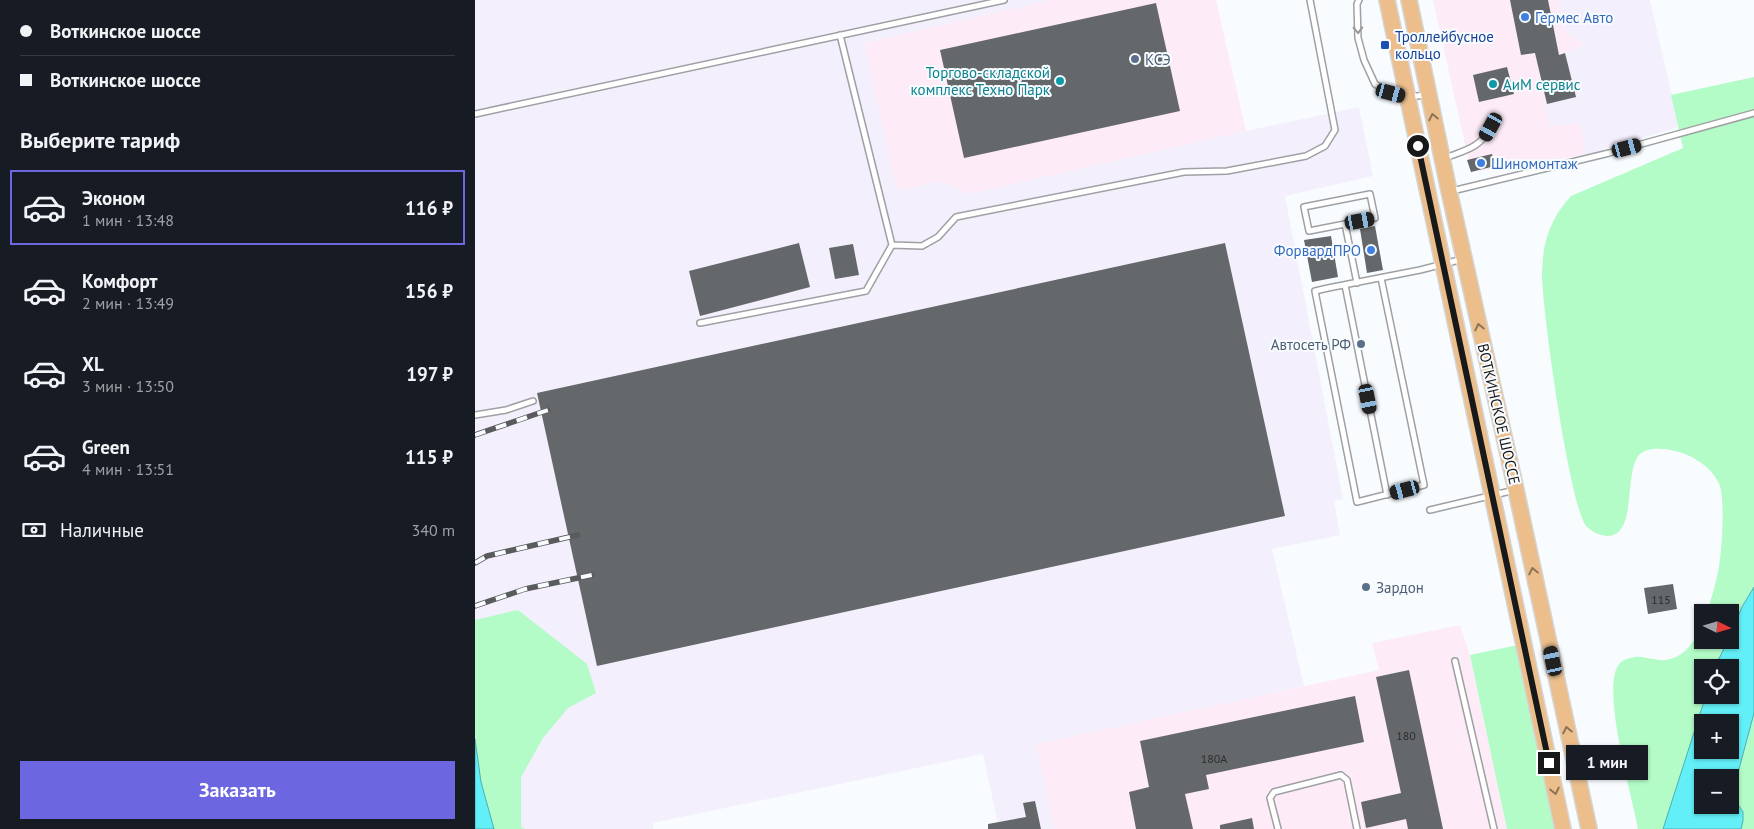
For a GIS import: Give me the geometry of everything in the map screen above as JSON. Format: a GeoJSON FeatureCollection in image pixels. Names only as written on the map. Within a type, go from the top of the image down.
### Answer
{"type":"FeatureCollection","features":[{"type":"Feature","properties":{"kind":"main road","name":"ВОТКИНСКОЕ ШОССЕ"},"geometry":{"type":"LineString","coordinates":[[1387,0],[1563,829]]}},
{"type":"Feature","properties":{"kind":"main road","name":"ВОТКИНСКОЕ ШОССЕ"},"geometry":{"type":"LineString","coordinates":[[1409,0],[1589,829]]}},
{"type":"Feature","properties":{"kind":"lane"},"geometry":{"type":"LineString","coordinates":[[475,114],[1004,0]]}},
{"type":"Feature","properties":{"kind":"lane"},"geometry":{"type":"LineString","coordinates":[[892,245],[922,246],[938,237],[956,217],[1184,172],[1227,171],[1306,156],[1325,146],[1335,130],[1310,0]]}},
{"type":"Feature","properties":{"kind":"lane"},"geometry":{"type":"LineString","coordinates":[[1359,0],[1357,4],[1358,38],[1364,60],[1375,84],[1391,93],[1407,97],[1428,94]]}},
{"type":"Feature","properties":{"kind":"lane"},"geometry":{"type":"LineString","coordinates":[[699,323],[866,291],[892,245],[840,35]]}},
{"type":"Feature","properties":{"kind":"lane"},"geometry":{"type":"LineString","coordinates":[[1449,191],[1609,153],[1754,114]]}},
{"type":"Feature","properties":{"kind":"lane"},"geometry":{"type":"LineString","coordinates":[[1442,158],[1471,149],[1485,138],[1491,127]]}},
{"type":"Feature","properties":{"kind":"lane"},"geometry":{"type":"LineString","coordinates":[[1370,194],[1375,218],[1345,224],[1309,231],[1304,208],[1370,194]]}},
{"type":"Feature","properties":{"kind":"lane"},"geometry":{"type":"LineString","coordinates":[[1345,224],[1357,283]]}},
{"type":"Feature","properties":{"kind":"lane"},"geometry":{"type":"LineString","coordinates":[[1381,278],[1424,485],[1357,502],[1315,291],[1464,259]]}},
{"type":"Feature","properties":{"kind":"lane"},"geometry":{"type":"LineString","coordinates":[[1345,285],[1387,495]]}},
{"type":"Feature","properties":{"kind":"lane"},"geometry":{"type":"LineString","coordinates":[[475,415],[506,410],[533,401]]}},
{"type":"Feature","properties":{"kind":"lane"},"geometry":{"type":"LineString","coordinates":[[1430,510],[1516,490]]}},
{"type":"Feature","properties":{"kind":"lane"},"geometry":{"type":"LineString","coordinates":[[1455,661],[1494,829]]}},
{"type":"Feature","properties":{"kind":"lane"},"geometry":{"type":"LineString","coordinates":[[1277,829],[1270,798],[1274,792],[1341,775],[1347,780],[1357,829]]}},
{"type":"Feature","properties":{"kind":"shaded area"},"geometry":{"type":"Polygon","coordinates":[[[475,0],[1050,0],[864,43],[897,191],[941,181],[970,194],[1359,107],[1373,176],[1285,196],[1343,499],[1334,501],[1340,535],[1272,549],[1304,686],[1036,744],[1054,829],[999,829],[983,754],[653,823],[653,829],[475,829],[475,0]]]}},
{"type":"Feature","properties":{"kind":"shaded area"},"geometry":{"type":"Polygon","coordinates":[[[1050,0],[1216,0],[1246,131],[970,194],[941,181],[897,191],[864,43],[1050,0]]]}},
{"type":"Feature","properties":{"kind":"shaded area"},"geometry":{"type":"Polygon","coordinates":[[[1433,0],[1559,0],[1566,33],[1585,44],[1565,53],[1534,58],[1537,60],[1549,127],[1580,122],[1586,155],[1471,172],[1433,0]]]}},
{"type":"Feature","properties":{"kind":"shaded area"},"geometry":{"type":"Polygon","coordinates":[[[1559,0],[1650,0],[1679,127],[1586,155],[1580,122],[1549,127],[1537,60],[1533,58],[1565,53],[1585,44],[1566,33],[1559,0]]]}},
{"type":"Feature","properties":{"kind":"shaded area"},"geometry":{"type":"Polygon","coordinates":[[[1460,625],[1470,655],[1507,829],[1054,829],[1036,744],[1379,670],[1372,643],[1460,625]]]}},
{"type":"Feature","properties":{"kind":"green space"},"geometry":{"type":"Polygon","coordinates":[[[1754,77],[1754,587],[1739,614],[1739,604],[1709,604],[1722,542],[1722,494],[1720,486],[1711,471],[1688,455],[1660,449],[1642,452],[1635,462],[1627,514],[1623,525],[1617,533],[1608,536],[1592,531],[1587,527],[1580,513],[1565,449],[1552,365],[1542,275],[1544,249],[1551,227],[1557,214],[1571,196],[1683,148],[1671,95],[1754,77]]]}},
{"type":"Feature","properties":{"kind":"green space"},"geometry":{"type":"Polygon","coordinates":[[[518,610],[587,664],[596,693],[568,708],[543,738],[521,777],[521,827],[525,829],[475,829],[475,620],[518,610]]]}},
{"type":"Feature","properties":{"kind":"green space"},"geometry":{"type":"Polygon","coordinates":[[[1694,640],[1694,649],[1724,649],[1719,659],[1694,659],[1694,704],[1703,704],[1700,714],[1694,714],[1694,732],[1663,829],[1638,829],[1624,768],[1615,715],[1613,692],[1615,673],[1621,662],[1629,658],[1672,659],[1694,640]]]}},
{"type":"Feature","properties":{"kind":"green space"},"geometry":{"type":"Polygon","coordinates":[[[1518,645],[1557,829],[1507,829],[1470,655],[1518,645]]]}},
{"type":"Feature","properties":{"kind":"green space"},"geometry":{"type":"Polygon","coordinates":[[[1754,713],[1754,829],[1741,829],[1742,818],[1739,807],[1740,762],[1754,713]]]}},
{"type":"Feature","properties":{"kind":"water"},"geometry":{"type":"Polygon","coordinates":[[[1754,587],[1754,713],[1739,769],[1694,769],[1694,814],[1739,814],[1739,806],[1743,812],[1741,829],[1663,829],[1694,732],[1694,759],[1739,759],[1739,714],[1700,714],[1703,704],[1739,704],[1739,659],[1719,659],[1724,649],[1739,649],[1739,614],[1754,587]]]}},
{"type":"Feature","properties":{"kind":"water"},"geometry":{"type":"Polygon","coordinates":[[[475,739],[481,782],[494,829],[475,829],[475,739]]]}},
{"type":"Feature","properties":{"kind":"building"},"geometry":{"type":"Polygon","coordinates":[[[1510,0],[1548,0],[1559,55],[1565,53],[1576,97],[1547,104],[1535,53],[1521,55],[1510,0]]]}},
{"type":"Feature","properties":{"kind":"building","name":"Торгово-складской комплекс Техно Парк"},"geometry":{"type":"Polygon","coordinates":[[[1156,3],[1180,111],[964,158],[940,50],[1156,3]]]}},
{"type":"Feature","properties":{"kind":"building","name":"АиМ сервис"},"geometry":{"type":"Polygon","coordinates":[[[1507,67],[1514,94],[1479,102],[1473,75],[1507,67]]]}},
{"type":"Feature","properties":{"kind":"building","name":"Шиномонтаж"},"geometry":{"type":"Polygon","coordinates":[[[1492,154],[1495,166],[1471,172],[1467,160],[1492,154]]]}},
{"type":"Feature","properties":{"kind":"building","name":"ФорвардПРО"},"geometry":{"type":"Polygon","coordinates":[[[1375,226],[1383,270],[1367,273],[1360,229],[1375,226]]]}},
{"type":"Feature","properties":{"kind":"building"},"geometry":{"type":"Polygon","coordinates":[[[1331,236],[1338,277],[1312,282],[1304,240],[1331,236]]]}},
{"type":"Feature","properties":{"kind":"building"},"geometry":{"type":"Polygon","coordinates":[[[799,243],[810,287],[700,316],[689,271],[799,243]]]}},
{"type":"Feature","properties":{"kind":"building"},"geometry":{"type":"Polygon","coordinates":[[[1225,243],[1285,516],[597,666],[537,393],[1225,243]]]}},
{"type":"Feature","properties":{"kind":"building"},"geometry":{"type":"Polygon","coordinates":[[[853,244],[859,275],[835,279],[829,248],[853,244]]]}},
{"type":"Feature","properties":{"kind":"building"},"geometry":{"type":"Polygon","coordinates":[[[1673,584],[1677,609],[1648,614],[1644,588],[1673,584]]]}},
{"type":"Feature","properties":{"kind":"building"},"geometry":{"type":"Polygon","coordinates":[[[1409,670],[1443,829],[1408,829],[1406,819],[1366,828],[1361,802],[1401,793],[1376,677],[1409,670]]]}},
{"type":"Feature","properties":{"kind":"building"},"geometry":{"type":"Polygon","coordinates":[[[1355,696],[1364,742],[1206,775],[1209,789],[1185,794],[1193,829],[1136,829],[1129,792],[1149,787],[1140,741],[1355,696]]]}},
{"type":"Feature","properties":{"kind":"building"},"geometry":{"type":"Polygon","coordinates":[[[1035,801],[1041,829],[988,829],[988,824],[1026,817],[1023,803],[1035,801]]]}},
{"type":"Feature","properties":{"kind":"building"},"geometry":{"type":"Polygon","coordinates":[[[1252,818],[1254,829],[1220,829],[1220,825],[1252,818]]]}},
{"type":"Feature","properties":{"kind":"railway"},"geometry":{"type":"LineString","coordinates":[[475,435],[548,410]]}},
{"type":"Feature","properties":{"kind":"railway"},"geometry":{"type":"LineString","coordinates":[[475,563],[487,556],[578,535]]}},
{"type":"Feature","properties":{"kind":"railway"},"geometry":{"type":"LineString","coordinates":[[475,606],[525,589],[592,575]]}},
{"type":"Feature","properties":{"kind":"place","name":"Гермес Авто"},"geometry":{"type":"Point","coordinates":[1525,17]}},
{"type":"Feature","properties":{"kind":"place","name":"Троллейбусное кольцо"},"geometry":{"type":"Point","coordinates":[1385,45]}},
{"type":"Feature","properties":{"kind":"place","name":"КСЭ"},"geometry":{"type":"Point","coordinates":[1135,59]}},
{"type":"Feature","properties":{"kind":"place","name":"Торгово-складской комплекс Техно Парк"},"geometry":{"type":"Point","coordinates":[1060,81]}},
{"type":"Feature","properties":{"kind":"place","name":"АиМ сервис"},"geometry":{"type":"Point","coordinates":[1493,84]}},
{"type":"Feature","properties":{"kind":"place","name":"Шиномонтаж"},"geometry":{"type":"Point","coordinates":[1481,163]}},
{"type":"Feature","properties":{"kind":"place","name":"ФорвардПРО"},"geometry":{"type":"Point","coordinates":[1371,250]}},
{"type":"Feature","properties":{"kind":"place","name":"Автосеть РФ"},"geometry":{"type":"Point","coordinates":[1361,344]}},
{"type":"Feature","properties":{"kind":"place","name":"Зардон"},"geometry":{"type":"Point","coordinates":[1366,587]}},
{"type":"Feature","properties":{"kind":"route"},"geometry":{"type":"LineString","coordinates":[[1418,146],[1549,763]]}}]}
